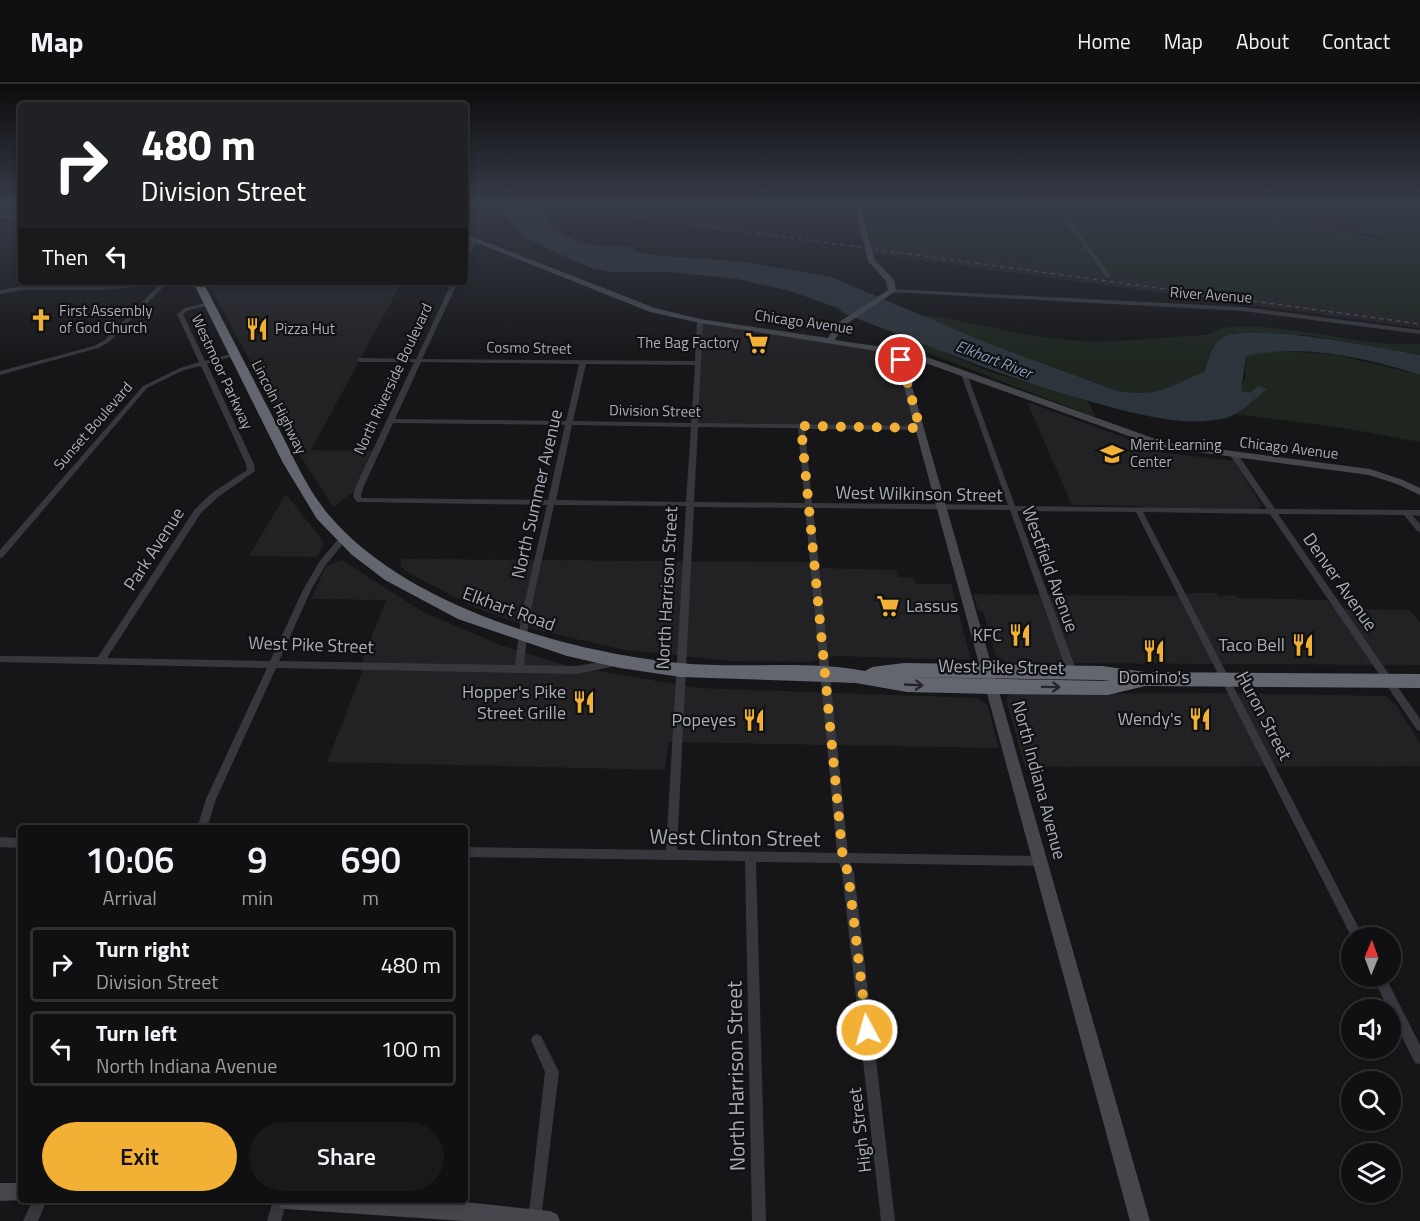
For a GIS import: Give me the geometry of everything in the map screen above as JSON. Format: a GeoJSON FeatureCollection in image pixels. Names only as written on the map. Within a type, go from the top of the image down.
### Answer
{"type":"FeatureCollection","features":[{"type":"Feature","properties":{"kind":"highway","name":"Lincoln Highway"},"geometry":{"type":"LineString","coordinates":[[200,285],[309,497],[343,539]]}},
{"type":"Feature","properties":{"kind":"highway","name":"Elkhart Road"},"geometry":{"type":"LineString","coordinates":[[343,539],[390,576],[418,593],[464,615],[523,637],[620,662],[681,670]]}},
{"type":"Feature","properties":{"kind":"highway","name":"West Pike Street"},"geometry":{"type":"LineString","coordinates":[[681,670],[856,676],[908,685],[1072,672],[1102,673],[1146,679],[1420,681]]}},
{"type":"Feature","properties":{"kind":"highway","name":"West Pike Street"},"geometry":{"type":"LineString","coordinates":[[991,679],[1108,688],[1146,679]]}},
{"type":"Feature","properties":{"kind":"street","name":"Chicago Avenue"},"geometry":{"type":"LineString","coordinates":[[518,256],[653,310],[700,321],[898,351],[1144,440],[1179,449],[1370,472],[1400,482],[1420,492]]}},
{"type":"Feature","properties":{"kind":"street"},"geometry":{"type":"LineString","coordinates":[[831,340],[836,329],[892,291],[890,280],[872,261],[871,256]]}},
{"type":"Feature","properties":{"kind":"street"},"geometry":{"type":"LineString","coordinates":[[1094,256],[1108,276]]}},
{"type":"Feature","properties":{"kind":"street"},"geometry":{"type":"LineString","coordinates":[[0,292],[23,288],[99,288],[147,285]]}},
{"type":"Feature","properties":{"kind":"street"},"geometry":{"type":"LineString","coordinates":[[0,373],[96,347],[107,341],[162,285]]}},
{"type":"Feature","properties":{"kind":"street","name":"North Riverside Boulevard"},"geometry":{"type":"LineString","coordinates":[[359,488],[454,285]]}},
{"type":"Feature","properties":{"kind":"street","name":"River Avenue"},"geometry":{"type":"LineString","coordinates":[[892,291],[1242,309],[1420,332]]}},
{"type":"Feature","properties":{"kind":"street","name":"Westmoor Parkway"},"geometry":{"type":"LineString","coordinates":[[209,304],[188,309],[180,314],[250,464],[251,471]]}},
{"type":"Feature","properties":{"kind":"street","name":"North Harrison Street"},"geometry":{"type":"LineString","coordinates":[[671,856],[700,321]]}},
{"type":"Feature","properties":{"kind":"street","name":"North Indiana Avenue"},"geometry":{"type":"LineString","coordinates":[[898,351],[1140,1221]]}},
{"type":"Feature","properties":{"kind":"street","name":"Sunset Boulevard"},"geometry":{"type":"LineString","coordinates":[[0,555],[134,397],[159,378],[234,355]]}},
{"type":"Feature","properties":{"kind":"street","name":"Cosmo Street"},"geometry":{"type":"LineString","coordinates":[[360,360],[698,363]]}},
{"type":"Feature","properties":{"kind":"street","name":"North Summer Avenue"},"geometry":{"type":"LineString","coordinates":[[519,669],[525,618],[583,362]]}},
{"type":"Feature","properties":{"kind":"street","name":"Westfield Avenue"},"geometry":{"type":"LineString","coordinates":[[964,374],[1072,672]]}},
{"type":"Feature","properties":{"kind":"street","name":"Division Street"},"geometry":{"type":"LineString","coordinates":[[390,421],[920,428]]}},
{"type":"Feature","properties":{"kind":"street","name":"High Street"},"geometry":{"type":"LineString","coordinates":[[801,426],[843,860],[849,883],[888,1221]]}},
{"type":"Feature","properties":{"kind":"street","name":"Denver Avenue"},"geometry":{"type":"LineString","coordinates":[[1234,455],[1420,727]]}},
{"type":"Feature","properties":{"kind":"street","name":"Park Avenue"},"geometry":{"type":"LineString","coordinates":[[100,661],[198,511],[215,495],[251,471]]}},
{"type":"Feature","properties":{"kind":"street","name":"West Wilkinson Street"},"geometry":{"type":"LineString","coordinates":[[359,488],[357,498],[365,502],[1420,513]]}},
{"type":"Feature","properties":{"kind":"street","name":"Huron Street"},"geometry":{"type":"LineString","coordinates":[[1139,511],[1352,927]]}},
{"type":"Feature","properties":{"kind":"street"},"geometry":{"type":"LineString","coordinates":[[1407,513],[1420,529]]}},
{"type":"Feature","properties":{"kind":"street"},"geometry":{"type":"LineString","coordinates":[[203,825],[211,799],[316,573],[343,539]]}},
{"type":"Feature","properties":{"kind":"street","name":"West Pike Street"},"geometry":{"type":"LineString","coordinates":[[0,659],[576,670],[620,662]]}},
{"type":"Feature","properties":{"kind":"street"},"geometry":{"type":"LineString","coordinates":[[0,842],[18,843]]}},
{"type":"Feature","properties":{"kind":"street","name":"West Clinton Street"},"geometry":{"type":"LineString","coordinates":[[468,852],[843,860],[1041,861]]}},
{"type":"Feature","properties":{"kind":"street","name":"North Harrison Street"},"geometry":{"type":"LineString","coordinates":[[750,858],[759,1221]]}},
{"type":"Feature","properties":{"kind":"street"},"geometry":{"type":"LineString","coordinates":[[1384,987],[1420,1058]]}},
{"type":"Feature","properties":{"kind":"street"},"geometry":{"type":"LineString","coordinates":[[348,1203],[542,1220],[552,1072],[537,1040]]}},
{"type":"Feature","properties":{"kind":"street"},"geometry":{"type":"LineString","coordinates":[[0,1192],[18,1192]]}},
{"type":"Feature","properties":{"kind":"street"},"geometry":{"type":"LineString","coordinates":[[30,1221],[39,1203]]}},
{"type":"Feature","properties":{"kind":"street"},"geometry":{"type":"LineString","coordinates":[[274,1221],[279,1203]]}},
{"type":"Feature","properties":{"kind":"shaded area"},"geometry":{"type":"Polygon","coordinates":[[[891,256],[975,256],[1420,317],[1420,328],[891,256]]]}},
{"type":"Feature","properties":{"kind":"shaded area"},"geometry":{"type":"Polygon","coordinates":[[[975,256],[1420,256],[1420,317],[975,256]]]}},
{"type":"Feature","properties":{"kind":"shaded area"},"geometry":{"type":"Polygon","coordinates":[[[210,285],[400,285],[311,450],[376,451],[359,488],[333,507],[300,455],[210,285]]]}},
{"type":"Feature","properties":{"kind":"shaded area"},"geometry":{"type":"Polygon","coordinates":[[[916,314],[1040,336],[1082,341],[1121,341],[1204,335],[1230,327],[1278,328],[1372,342],[1420,344],[1420,355],[1309,335],[1222,337],[1214,344],[1204,372],[1162,392],[1135,394],[1118,391],[987,343],[916,314]]]}},
{"type":"Feature","properties":{"kind":"shaded area"},"geometry":{"type":"Polygon","coordinates":[[[700,321],[898,351],[920,428],[694,425],[700,321]]]}},
{"type":"Feature","properties":{"kind":"shaded area"},"geometry":{"type":"Polygon","coordinates":[[[901,335],[991,372],[1088,401],[1095,417],[912,347],[910,342],[901,335]]]}},
{"type":"Feature","properties":{"kind":"shaded area"},"geometry":{"type":"Polygon","coordinates":[[[1270,350],[1338,355],[1420,375],[1420,442],[1344,428],[1235,414],[1257,396],[1251,392],[1242,391],[1240,387],[1245,379],[1246,356],[1270,350]]]}},
{"type":"Feature","properties":{"kind":"shaded area","name":"Merit Learning Center"},"geometry":{"type":"Polygon","coordinates":[[[1027,402],[1167,453],[1234,461],[1262,506],[1258,509],[1072,505],[1027,402]]]}},
{"type":"Feature","properties":{"kind":"shaded area"},"geometry":{"type":"Polygon","coordinates":[[[286,494],[322,540],[323,546],[317,557],[249,556],[286,494]]]}},
{"type":"Feature","properties":{"kind":"shaded area"},"geometry":{"type":"Polygon","coordinates":[[[402,559],[810,562],[819,568],[896,570],[898,577],[914,578],[916,584],[951,584],[971,660],[835,656],[808,662],[731,661],[625,650],[537,630],[476,608],[407,572],[400,566],[402,559]]]}},
{"type":"Feature","properties":{"kind":"shaded area"},"geometry":{"type":"Polygon","coordinates":[[[342,560],[423,612],[503,646],[569,666],[697,688],[979,698],[988,706],[999,748],[668,742],[665,770],[327,762],[362,673],[363,659],[386,600],[311,599],[326,566],[342,560]]]}},
{"type":"Feature","properties":{"kind":"shaded area"},"geometry":{"type":"Polygon","coordinates":[[[1190,593],[1217,593],[1219,596],[1235,595],[1237,598],[1327,600],[1334,609],[1409,610],[1420,622],[1420,665],[1008,663],[996,656],[984,614],[978,610],[973,594],[1174,596],[1190,593]]]}},
{"type":"Feature","properties":{"kind":"shaded area"},"geometry":{"type":"Polygon","coordinates":[[[1213,693],[1386,696],[1397,706],[1420,743],[1420,766],[1025,767],[1006,699],[1010,694],[1213,693]]]}},
{"type":"Feature","properties":{"kind":"water","name":"Elkhart River"},"geometry":{"type":"Polygon","coordinates":[[[564,256],[667,256],[745,262],[831,277],[987,343],[1118,391],[1133,393],[1155,392],[1204,372],[1217,342],[1234,334],[1285,334],[1420,355],[1420,375],[1334,354],[1267,352],[1246,356],[1241,391],[1251,392],[1258,386],[1267,389],[1248,405],[1226,418],[1210,421],[1177,421],[1127,411],[1064,394],[1000,373],[787,290],[737,279],[671,272],[613,272],[591,268],[564,256]]]}},
{"type":"Feature","properties":{"kind":"railway"},"geometry":{"type":"LineString","coordinates":[[924,256],[1420,324]]}},
{"type":"Feature","properties":{"kind":"place","name":"First Assembly of God Church"},"geometry":{"type":"Point","coordinates":[41,320]}},
{"type":"Feature","properties":{"kind":"place","name":"Pizza Hut"},"geometry":{"type":"Point","coordinates":[257,329]}},
{"type":"Feature","properties":{"kind":"place","name":"The Bag Factory"},"geometry":{"type":"Point","coordinates":[757,343]}},
{"type":"Feature","properties":{"kind":"place","name":"Merit Learning Center"},"geometry":{"type":"Point","coordinates":[1112,454]}},
{"type":"Feature","properties":{"kind":"place","name":"Lassus"},"geometry":{"type":"Point","coordinates":[888,606]}},
{"type":"Feature","properties":{"kind":"place","name":"KFC"},"geometry":{"type":"Point","coordinates":[1020,635]}},
{"type":"Feature","properties":{"kind":"place","name":"Taco Bell"},"geometry":{"type":"Point","coordinates":[1303,645]}},
{"type":"Feature","properties":{"kind":"place","name":"Domino's"},"geometry":{"type":"Point","coordinates":[1154,651]}},
{"type":"Feature","properties":{"kind":"place","name":"Hopper's Pike Street Grille"},"geometry":{"type":"Point","coordinates":[584,702]}},
{"type":"Feature","properties":{"kind":"place","name":"Wendy's"},"geometry":{"type":"Point","coordinates":[1200,719]}},
{"type":"Feature","properties":{"kind":"place","name":"Popeyes"},"geometry":{"type":"Point","coordinates":[754,720]}},
{"type":"Feature","properties":{"kind":"route"},"geometry":{"type":"LineString","coordinates":[[867,1030],[848,872],[843,860],[801,426],[920,428],[901,360]]}}]}
